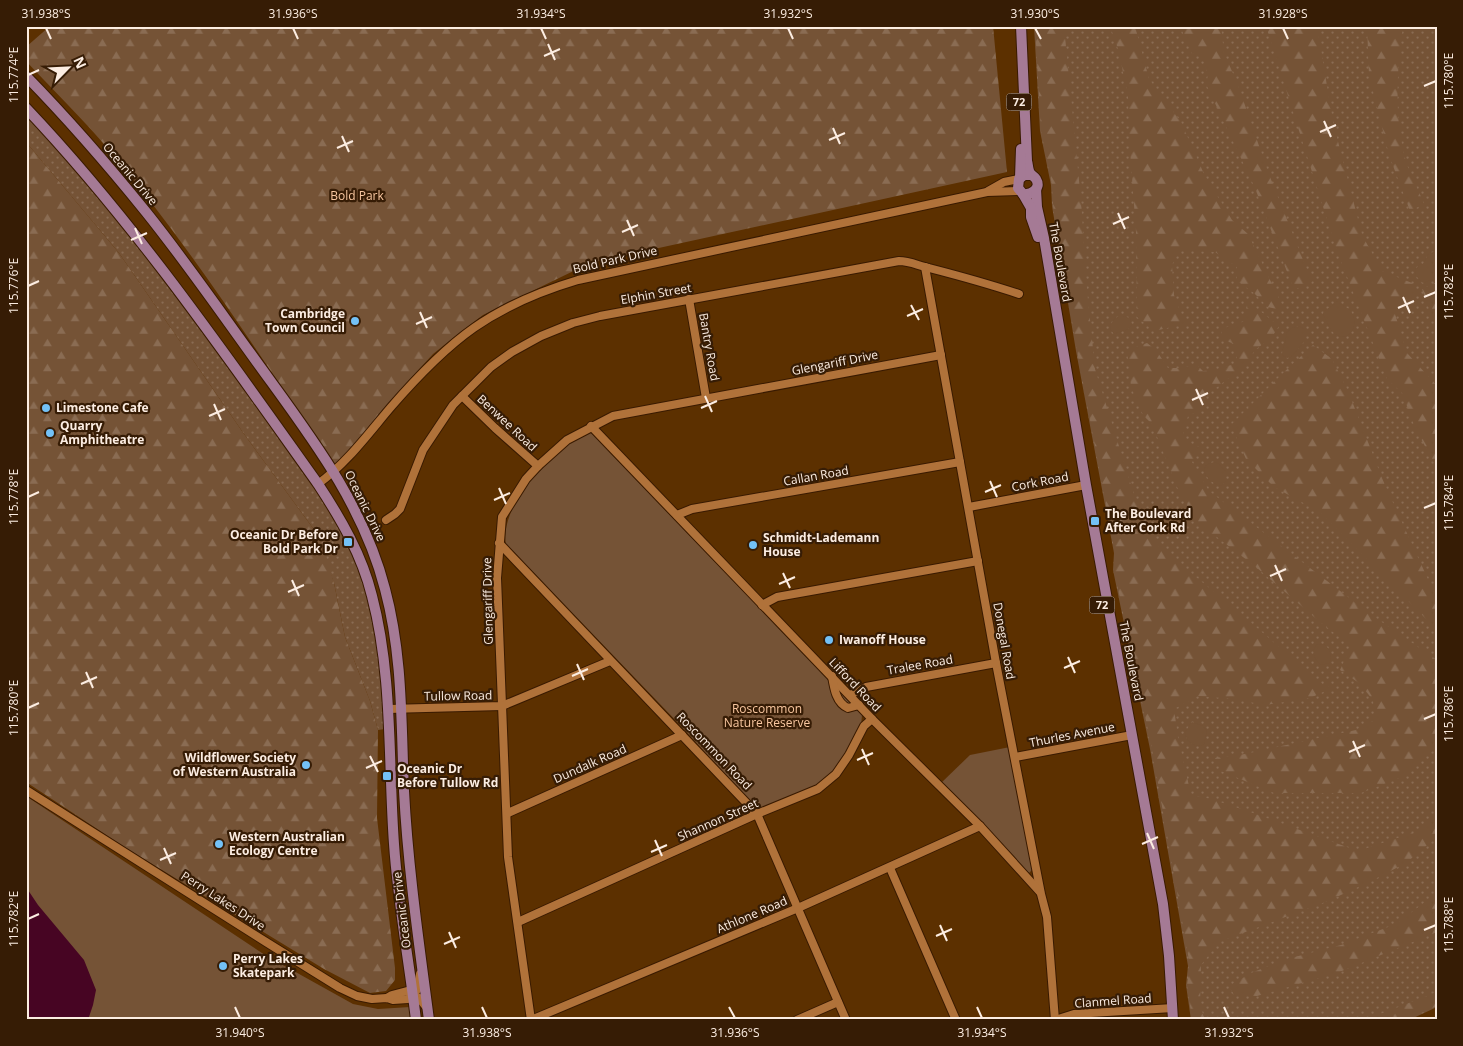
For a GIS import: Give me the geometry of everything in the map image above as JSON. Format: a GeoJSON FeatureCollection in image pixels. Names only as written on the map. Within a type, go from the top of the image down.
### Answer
{"type":"FeatureCollection","features":[{"type":"Feature","properties":{"kind":"main road","name":"The Boulevard"},"geometry":{"type":"LineString","coordinates":[[1014,26],[1022,146],[1017,183],[1031,208],[1031,217],[1037,234],[1129,736],[1156,896],[1173,1020]]}},
{"type":"Feature","properties":{"kind":"main road","name":"The Boulevard"},"geometry":{"type":"LineString","coordinates":[[1020,26],[1027,161],[1031,175],[1036,179],[1037,207],[1044,238],[1083,486]]}},
{"type":"Feature","properties":{"kind":"main road","name":"Oceanic Drive"},"geometry":{"type":"LineString","coordinates":[[26,76],[99,154],[147,214],[223,315],[335,472],[358,514],[378,563],[395,633],[402,708],[404,791],[409,867],[428,1020]]}},
{"type":"Feature","properties":{"kind":"main road","name":"Oceanic Drive"},"geometry":{"type":"LineString","coordinates":[[26,108],[85,172],[126,221],[318,484],[334,508],[354,545],[372,594],[381,634],[388,708],[394,846],[400,908],[416,1020]]}},
{"type":"Feature","properties":{"kind":"main road"},"geometry":{"type":"LineString","coordinates":[[1019,178],[1024,175],[1031,175]]}},
{"type":"Feature","properties":{"kind":"main road"},"geometry":{"type":"LineString","coordinates":[[1021,192],[1031,194],[1036,189]]}},
{"type":"Feature","properties":{"kind":"main road","name":"The Boulevard"},"geometry":{"type":"LineString","coordinates":[[1167,1020],[1170,1008]]}},
{"type":"Feature","properties":{"kind":"street","name":"Bold Park Drive"},"geometry":{"type":"LineString","coordinates":[[987,192],[1004,182],[1019,178]]}},
{"type":"Feature","properties":{"kind":"street","name":"Bold Park Drive"},"geometry":{"type":"LineString","coordinates":[[318,484],[335,472],[415,379],[439,355],[466,332],[487,318],[545,289],[578,280],[987,192],[1021,192]]}},
{"type":"Feature","properties":{"kind":"street","name":"Elphin Street"},"geometry":{"type":"LineString","coordinates":[[386,520],[400,509],[419,458],[430,438],[462,396],[496,363],[532,341],[573,323],[600,316],[890,262],[907,261],[979,280],[1019,294]]}},
{"type":"Feature","properties":{"kind":"street","name":"Donegal Road"},"geometry":{"type":"LineString","coordinates":[[925,267],[996,663],[1047,917],[1055,1020]]}},
{"type":"Feature","properties":{"kind":"street","name":"Bantry Road"},"geometry":{"type":"LineString","coordinates":[[689,300],[706,398]]}},
{"type":"Feature","properties":{"kind":"street","name":"Glengariff Drive"},"geometry":{"type":"LineString","coordinates":[[531,1020],[508,857],[508,813],[497,578],[502,517],[526,479],[538,466],[567,440],[613,416],[941,355]]}},
{"type":"Feature","properties":{"kind":"street","name":"Benwee Road"},"geometry":{"type":"LineString","coordinates":[[462,396],[538,466]]}},
{"type":"Feature","properties":{"kind":"street","name":"Lifford Road"},"geometry":{"type":"LineString","coordinates":[[591,426],[872,719],[980,826],[1041,894]]}},
{"type":"Feature","properties":{"kind":"street","name":"Callan Road"},"geometry":{"type":"LineString","coordinates":[[677,515],[692,509],[960,462]]}},
{"type":"Feature","properties":{"kind":"street","name":"Cork Road"},"geometry":{"type":"LineString","coordinates":[[969,507],[1083,486]]}},
{"type":"Feature","properties":{"kind":"street","name":"Roscommon Road"},"geometry":{"type":"LineString","coordinates":[[499,543],[758,814],[846,1020]]}},
{"type":"Feature","properties":{"kind":"street"},"geometry":{"type":"LineString","coordinates":[[762,604],[777,597],[978,561]]}},
{"type":"Feature","properties":{"kind":"street","name":"Tullow Road"},"geometry":{"type":"LineString","coordinates":[[388,708],[502,706],[610,661]]}},
{"type":"Feature","properties":{"kind":"street","name":"Tralee Road"},"geometry":{"type":"LineString","coordinates":[[850,695],[866,686],[996,663]]}},
{"type":"Feature","properties":{"kind":"street"},"geometry":{"type":"LineString","coordinates":[[832,676],[835,690],[843,706],[848,708],[859,705]]}},
{"type":"Feature","properties":{"kind":"street","name":"Shannon Street"},"geometry":{"type":"LineString","coordinates":[[518,922],[818,789],[836,774],[849,755],[864,726],[872,719]]}},
{"type":"Feature","properties":{"kind":"street","name":"Dundalk Road"},"geometry":{"type":"LineString","coordinates":[[508,813],[682,735]]}},
{"type":"Feature","properties":{"kind":"street","name":"Thurles Avenue"},"geometry":{"type":"LineString","coordinates":[[1015,757],[1129,736]]}},
{"type":"Feature","properties":{"kind":"street","name":"Perry Lakes Drive"},"geometry":{"type":"LineString","coordinates":[[26,790],[340,988],[357,996],[372,999],[387,998],[399,1000],[408,999],[413,996]]}},
{"type":"Feature","properties":{"kind":"street","name":"Athlone Road"},"geometry":{"type":"LineString","coordinates":[[531,1020],[798,908],[980,826]]}},
{"type":"Feature","properties":{"kind":"street"},"geometry":{"type":"LineString","coordinates":[[890,868],[956,1020]]}},
{"type":"Feature","properties":{"kind":"street"},"geometry":{"type":"LineString","coordinates":[[421,961],[419,984],[413,996],[419,998],[427,1009]]}},
{"type":"Feature","properties":{"kind":"street"},"geometry":{"type":"LineString","coordinates":[[797,1020],[838,1002]]}},
{"type":"Feature","properties":{"kind":"street","name":"Clanmel Road"},"geometry":{"type":"LineString","coordinates":[[1055,1020],[1074,1014],[1170,1008]]}},
{"type":"Feature","properties":{"kind":"green space","name":"Bold Park"},"geometry":{"type":"Polygon","coordinates":[[[50,26],[993,26],[1007,172],[590,263],[483,315],[433,354],[336,469],[227,306],[170,227],[99,139],[26,61],[26,47],[50,26]]]}},
{"type":"Feature","properties":{"kind":"green space"},"geometry":{"type":"Polygon","coordinates":[[[1034,26],[1437,26],[1437,1007],[1409,1020],[1191,1020],[1186,985],[1188,966],[1150,749],[1113,570],[1114,553],[1076,351],[1052,206],[1051,185],[1040,131],[1034,26]]]}},
{"type":"Feature","properties":{"kind":"green space"},"geometry":{"type":"Polygon","coordinates":[[[1035,26],[1064,26],[1095,369],[1136,501],[1159,547],[1285,652],[1313,679],[1332,688],[1310,698],[1265,705],[1234,699],[1198,696],[1174,709],[1178,737],[1191,795],[1211,799],[1250,812],[1358,851],[1422,830],[1437,816],[1437,837],[1406,863],[1328,901],[1219,942],[1201,965],[1200,1005],[1205,1020],[1192,1020],[1187,985],[1190,966],[1152,749],[1114,570],[1115,553],[1077,351],[1053,206],[1052,185],[1041,130],[1035,26]]]}},
{"type":"Feature","properties":{"kind":"green space"},"geometry":{"type":"Polygon","coordinates":[[[1110,26],[1135,26],[1149,79],[1181,122],[1204,174],[1232,220],[1248,234],[1285,311],[1268,307],[1254,293],[1237,281],[1237,267],[1215,252],[1180,250],[1172,265],[1174,295],[1185,324],[1154,331],[1137,317],[1136,232],[1128,95],[1118,49],[1110,26]]]}},
{"type":"Feature","properties":{"kind":"green space"},"geometry":{"type":"Polygon","coordinates":[[[1180,26],[1221,26],[1224,53],[1238,85],[1268,172],[1312,282],[1294,290],[1255,188],[1206,84],[1208,75],[1201,53],[1192,54],[1180,26]]]}},
{"type":"Feature","properties":{"kind":"green space"},"geometry":{"type":"Polygon","coordinates":[[[1266,26],[1317,26],[1333,122],[1362,235],[1382,271],[1412,283],[1415,295],[1395,314],[1407,353],[1437,386],[1437,468],[1416,430],[1402,393],[1387,379],[1337,251],[1266,26]]]}},
{"type":"Feature","properties":{"kind":"green space"},"geometry":{"type":"Polygon","coordinates":[[[1367,26],[1403,26],[1398,76],[1399,125],[1405,158],[1424,204],[1410,211],[1389,155],[1369,75],[1367,26]]]}},
{"type":"Feature","properties":{"kind":"green space"},"geometry":{"type":"Polygon","coordinates":[[[26,113],[83,175],[184,306],[315,486],[342,530],[360,570],[368,595],[381,665],[385,729],[378,730],[370,701],[345,637],[334,583],[315,531],[244,434],[119,253],[26,142],[26,113]]]}},
{"type":"Feature","properties":{"kind":"green space"},"geometry":{"type":"Polygon","coordinates":[[[26,142],[119,253],[244,434],[315,531],[326,556],[334,583],[345,637],[370,701],[378,730],[377,818],[395,968],[395,980],[386,991],[370,993],[324,969],[126,848],[26,782],[26,142]]]}},
{"type":"Feature","properties":{"kind":"green space"},"geometry":{"type":"Polygon","coordinates":[[[1434,252],[1437,260],[1433,267],[1435,273],[1433,279],[1423,283],[1416,276],[1415,270],[1419,265],[1423,264],[1429,253],[1434,252]]]}},
{"type":"Feature","properties":{"kind":"green space"},"geometry":{"type":"Polygon","coordinates":[[[1437,282],[1437,323],[1432,317],[1422,289],[1437,282]]]}},
{"type":"Feature","properties":{"kind":"green space"},"geometry":{"type":"Polygon","coordinates":[[[1337,301],[1352,313],[1354,318],[1353,328],[1345,337],[1340,337],[1333,332],[1323,313],[1337,301]]]}},
{"type":"Feature","properties":{"kind":"green space"},"geometry":{"type":"Polygon","coordinates":[[[1247,305],[1255,307],[1279,326],[1272,337],[1255,350],[1245,366],[1205,396],[1203,409],[1188,416],[1182,439],[1201,448],[1192,462],[1209,491],[1373,616],[1437,660],[1437,747],[1402,777],[1361,793],[1274,793],[1221,771],[1215,758],[1245,754],[1356,730],[1375,720],[1373,700],[1359,683],[1340,670],[1351,646],[1256,567],[1196,521],[1177,487],[1152,424],[1143,415],[1131,387],[1127,350],[1147,343],[1156,350],[1168,368],[1197,365],[1203,371],[1215,370],[1234,364],[1237,358],[1235,344],[1223,340],[1221,329],[1245,321],[1247,305]]]}},
{"type":"Feature","properties":{"kind":"green space"},"geometry":{"type":"Polygon","coordinates":[[[1119,316],[1130,318],[1132,325],[1128,329],[1114,334],[1110,327],[1119,316]]]}},
{"type":"Feature","properties":{"kind":"green space"},"geometry":{"type":"Polygon","coordinates":[[[1299,326],[1304,329],[1304,342],[1291,357],[1287,358],[1282,355],[1286,333],[1292,328],[1299,326]]]}},
{"type":"Feature","properties":{"kind":"green space"},"geometry":{"type":"Polygon","coordinates":[[[1313,345],[1332,359],[1348,391],[1384,483],[1437,599],[1437,630],[1320,512],[1274,487],[1246,459],[1231,425],[1313,345]]]}},
{"type":"Feature","properties":{"kind":"green space","name":"Roscommon Nature Reserve"},"geometry":{"type":"Polygon","coordinates":[[[591,433],[862,715],[861,726],[842,760],[834,771],[819,784],[764,809],[755,807],[683,728],[506,544],[505,535],[510,515],[519,495],[531,477],[545,462],[567,444],[579,436],[591,433]]]}},
{"type":"Feature","properties":{"kind":"green space"},"geometry":{"type":"Polygon","coordinates":[[[1214,462],[1219,464],[1226,472],[1226,481],[1221,486],[1212,482],[1204,471],[1208,464],[1214,462]]]}},
{"type":"Feature","properties":{"kind":"green space"},"geometry":{"type":"Polygon","coordinates":[[[1318,644],[1325,645],[1329,649],[1331,656],[1329,663],[1321,665],[1316,660],[1314,649],[1318,644]]]}},
{"type":"Feature","properties":{"kind":"green space"},"geometry":{"type":"Polygon","coordinates":[[[1192,722],[1203,726],[1207,731],[1204,744],[1201,746],[1192,744],[1186,738],[1185,732],[1192,722]]]}},
{"type":"Feature","properties":{"kind":"green space"},"geometry":{"type":"Polygon","coordinates":[[[1010,747],[1033,869],[1029,873],[940,784],[970,755],[1010,747]]]}},
{"type":"Feature","properties":{"kind":"green space"},"geometry":{"type":"Polygon","coordinates":[[[26,796],[265,955],[353,1004],[378,1009],[410,1007],[412,1020],[26,1020],[26,796]]]}},
{"type":"Feature","properties":{"kind":"green space"},"geometry":{"type":"Polygon","coordinates":[[[1437,893],[1437,932],[1337,973],[1257,996],[1234,995],[1229,986],[1251,973],[1287,959],[1341,945],[1396,924],[1437,893]]]}},
{"type":"Feature","properties":{"kind":"green space"},"geometry":{"type":"Polygon","coordinates":[[[1437,992],[1437,1006],[1405,1020],[1365,1020],[1437,992]]]}},
{"type":"Feature","properties":{"kind":"shaded area"},"geometry":{"type":"Polygon","coordinates":[[[26,887],[38,905],[84,960],[96,990],[88,1020],[26,1020],[26,887]]]}},
{"type":"Feature","properties":{"kind":"place","name":"Cambridge Town Council"},"geometry":{"type":"Point","coordinates":[355,321]}},
{"type":"Feature","properties":{"kind":"place","name":"Limestone Cafe"},"geometry":{"type":"Point","coordinates":[46,408]}},
{"type":"Feature","properties":{"kind":"place","name":"Quarry Amphitheatre"},"geometry":{"type":"Point","coordinates":[50,433]}},
{"type":"Feature","properties":{"kind":"place","name":"The Boulevard After Cork Rd"},"geometry":{"type":"Point","coordinates":[1095,521]}},
{"type":"Feature","properties":{"kind":"place","name":"Oceanic Dr Before Bold Park Dr"},"geometry":{"type":"Point","coordinates":[348,542]}},
{"type":"Feature","properties":{"kind":"place","name":"Schmidt-Lademann House"},"geometry":{"type":"Point","coordinates":[753,545]}},
{"type":"Feature","properties":{"kind":"place","name":"Iwanoff House"},"geometry":{"type":"Point","coordinates":[829,640]}},
{"type":"Feature","properties":{"kind":"place","name":"Wildflower Society of Western Australia"},"geometry":{"type":"Point","coordinates":[306,765]}},
{"type":"Feature","properties":{"kind":"place","name":"Oceanic Dr Before Tullow Rd"},"geometry":{"type":"Point","coordinates":[387,776]}},
{"type":"Feature","properties":{"kind":"place","name":"Western Australian Ecology Centre"},"geometry":{"type":"Point","coordinates":[219,844]}},
{"type":"Feature","properties":{"kind":"place","name":"Perry Lakes Skatepark"},"geometry":{"type":"Point","coordinates":[223,966]}}]}
